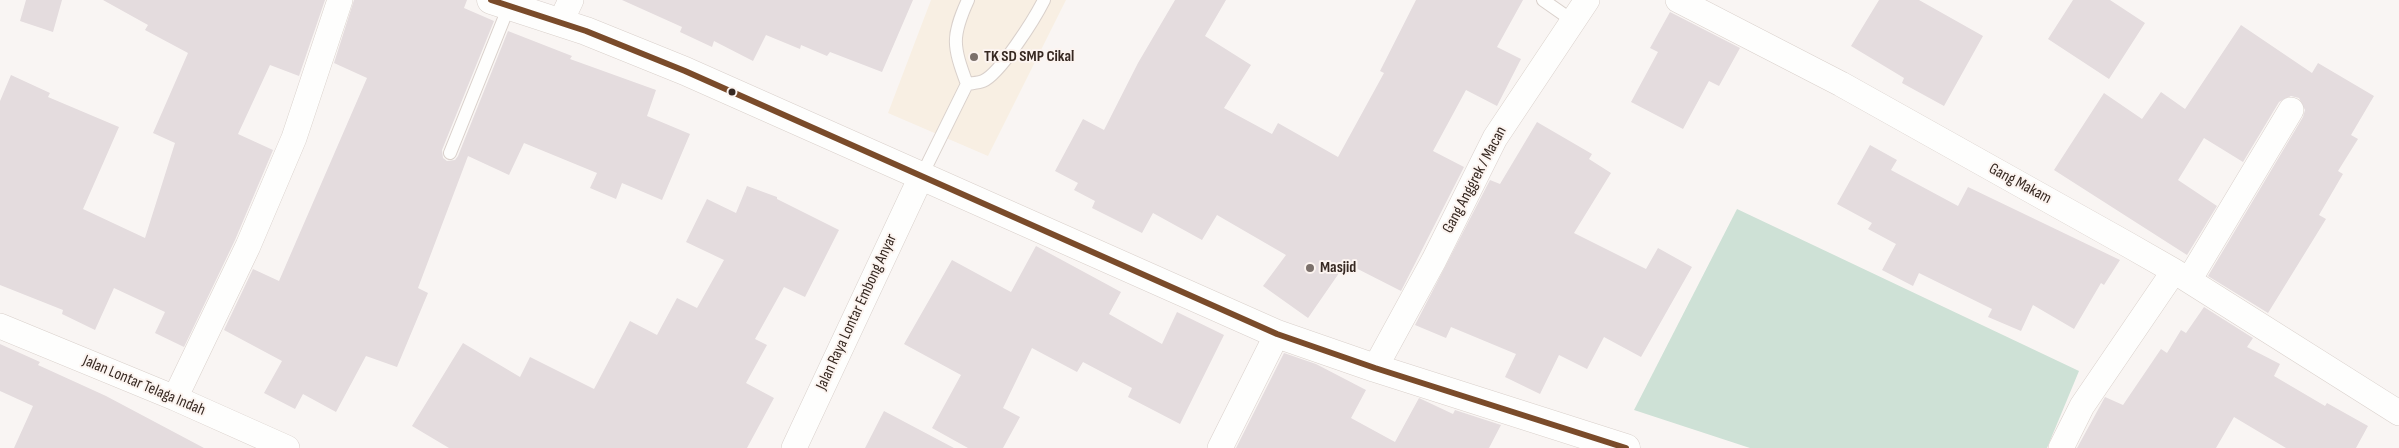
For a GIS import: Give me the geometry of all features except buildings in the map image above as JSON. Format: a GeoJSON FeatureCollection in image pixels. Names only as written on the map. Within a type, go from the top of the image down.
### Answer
{"type":"FeatureCollection","features":[{"type":"Feature","properties":{"kind":"street"},"geometry":{"type":"LineString","coordinates":[[175,398],[248,246],[294,138],[340,0]]}},
{"type":"Feature","properties":{"kind":"street","name":"Gang Anggrek / Macan"},"geometry":{"type":"LineString","coordinates":[[1375,368],[1434,260],[1495,138],[1587,0]]}},
{"type":"Feature","properties":{"kind":"street","name":"Gang Makam"},"geometry":{"type":"LineString","coordinates":[[1678,0],[1841,84],[2181,275],[2399,413]]}},
{"type":"Feature","properties":{"kind":"street"},"geometry":{"type":"LineString","coordinates":[[500,3],[566,12],[685,71],[1277,334],[1375,368],[1626,448]]}},
{"type":"Feature","properties":{"kind":"street"},"geometry":{"type":"LineString","coordinates":[[2061,448],[2082,406],[2181,275],[2291,110]]}},
{"type":"Feature","properties":{"kind":"street","name":"Jalan Raya Lontar Embong Anyar"},"geometry":{"type":"LineString","coordinates":[[794,448],[921,177]]}},
{"type":"Feature","properties":{"kind":"street","name":"Jalan Lontar Telaga Indah"},"geometry":{"type":"LineString","coordinates":[[0,326],[175,398],[287,448]]}},
{"type":"Feature","properties":{"kind":"street"},"geometry":{"type":"LineString","coordinates":[[1220,448],[1277,334]]}},
{"type":"Feature","properties":{"kind":"lane"},"geometry":{"type":"LineString","coordinates":[[921,177],[967,84],[955,53],[960,18],[968,0]]}},
{"type":"Feature","properties":{"kind":"lane"},"geometry":{"type":"LineString","coordinates":[[967,84],[983,81],[994,72],[1036,16],[1044,0]]}},
{"type":"Feature","properties":{"kind":"lane"},"geometry":{"type":"LineString","coordinates":[[1544,0],[1573,21]]}},
{"type":"Feature","properties":{"kind":"lane"},"geometry":{"type":"LineString","coordinates":[[450,153],[500,3]]}},
{"type":"Feature","properties":{"kind":"shaded area","name":"TK SD SMP Cikal"},"geometry":{"type":"Polygon","coordinates":[[[931,0],[1066,0],[988,156],[888,113],[931,0]]]}},
{"type":"Feature","properties":{"kind":"green space"},"geometry":{"type":"Polygon","coordinates":[[[1737,209],[2079,371],[2047,448],[1750,448],[1634,410],[1737,209]]]}},
{"type":"Feature","properties":{"kind":"transit line"},"geometry":{"type":"LineString","coordinates":[[491,0],[586,31],[685,71],[1277,334],[1375,368],[1626,448]]}},
{"type":"Feature","properties":{"kind":"place","name":"TK SD SMP Cikal"},"geometry":{"type":"Point","coordinates":[974,57]}},
{"type":"Feature","properties":{"kind":"place","name":"Masjid"},"geometry":{"type":"Point","coordinates":[1310,268]}}]}
